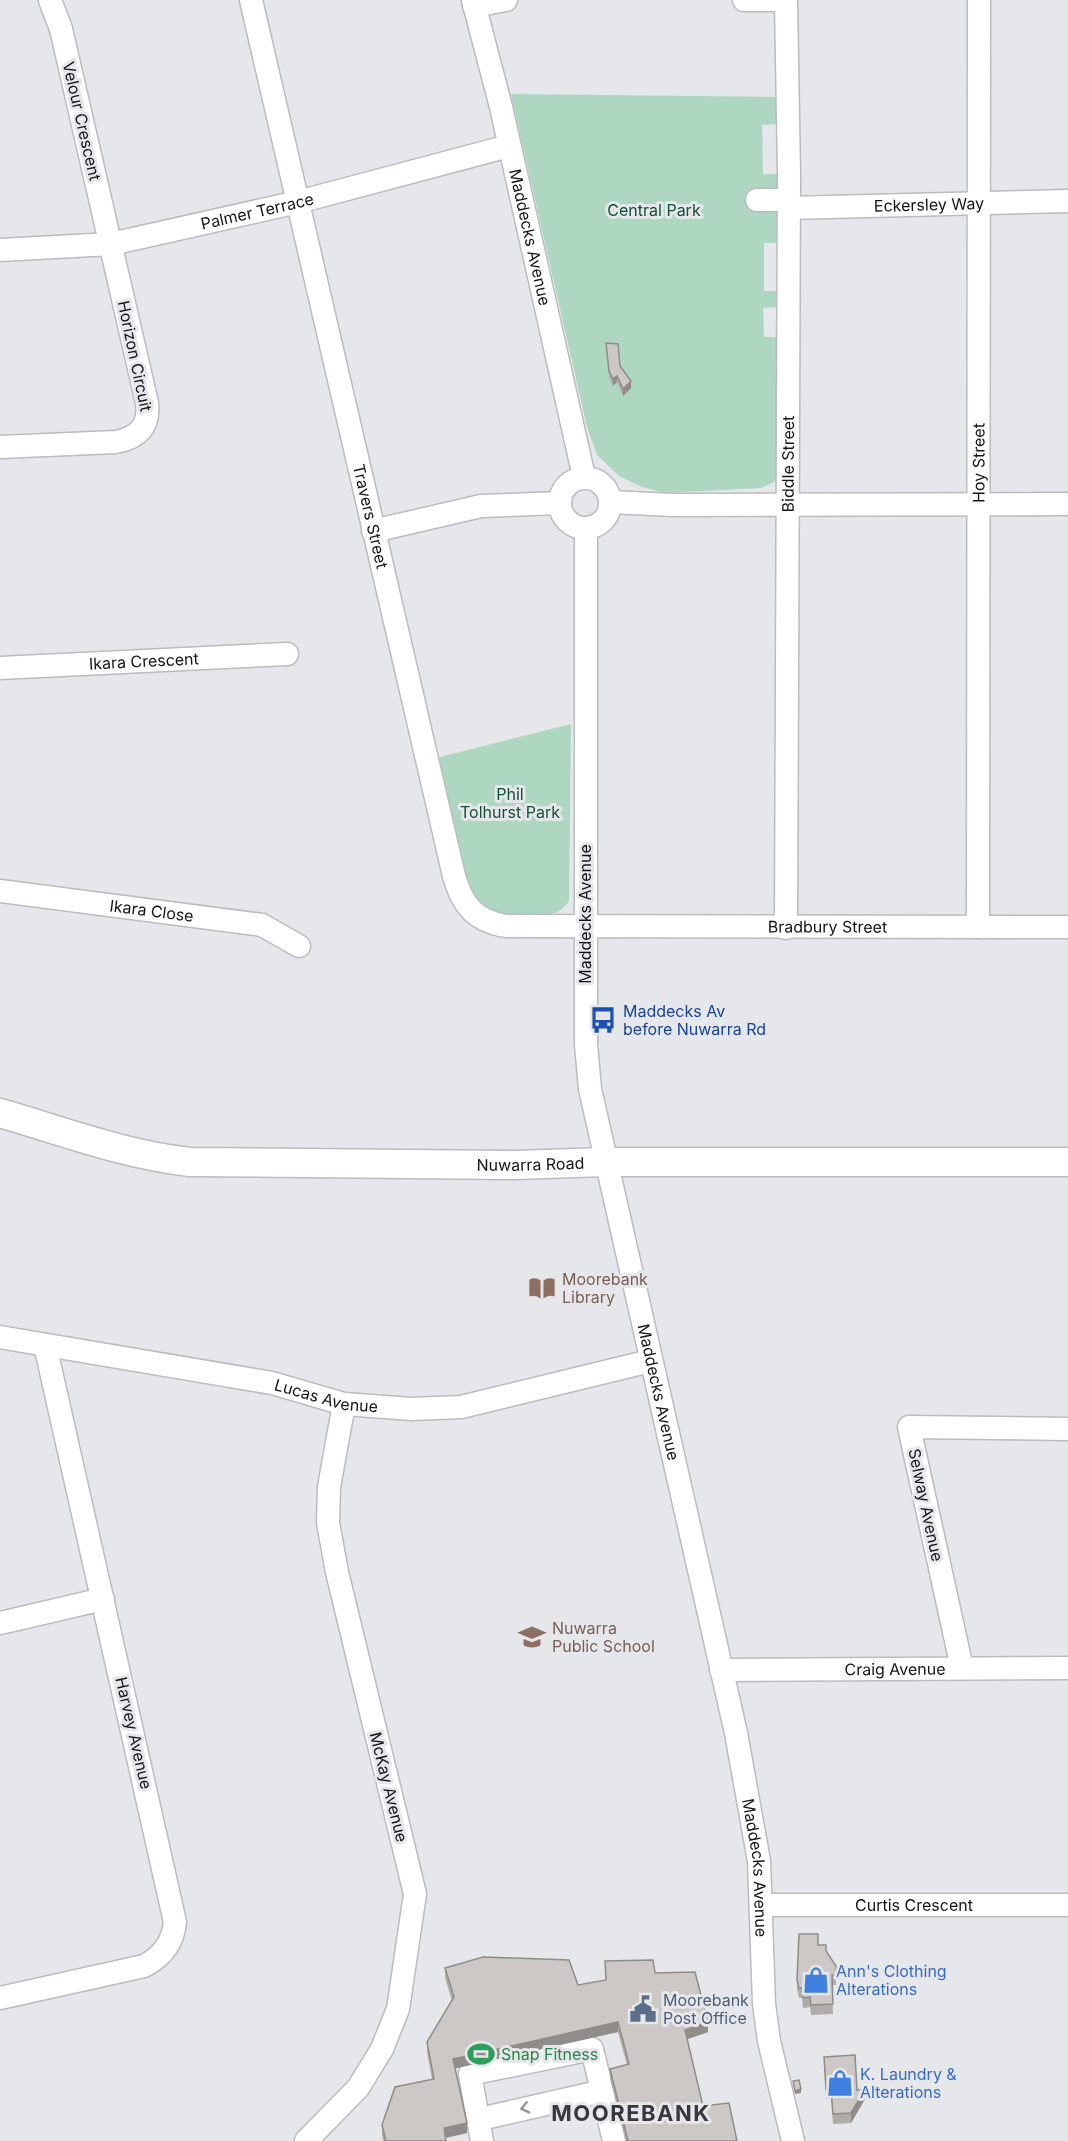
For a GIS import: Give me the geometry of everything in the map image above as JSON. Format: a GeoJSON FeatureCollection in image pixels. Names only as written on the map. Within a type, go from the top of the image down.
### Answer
{"type":"FeatureCollection","features":[{"type":"Feature","properties":{"kind":"main road","name":"Nuwarra Road"},"geometry":{"type":"LineString","coordinates":[[0,1113],[121,1149],[190,1162],[515,1165],[604,1162],[1068,1162]]}},
{"type":"Feature","properties":{"kind":"street","name":"Velour Crescent"},"geometry":{"type":"LineString","coordinates":[[50,0],[61,29],[111,243]]}},
{"type":"Feature","properties":{"kind":"street","name":"Travers Street"},"geometry":{"type":"LineString","coordinates":[[251,0],[459,894],[478,918],[491,924],[586,927]]}},
{"type":"Feature","properties":{"kind":"street"},"geometry":{"type":"LineString","coordinates":[[473,3],[506,0]]}},
{"type":"Feature","properties":{"kind":"street"},"geometry":{"type":"LineString","coordinates":[[744,0],[786,0]]}},
{"type":"Feature","properties":{"kind":"street","name":"Biddle Street"},"geometry":{"type":"LineString","coordinates":[[786,0],[789,204],[786,928]]}},
{"type":"Feature","properties":{"kind":"street","name":"Hoy Street"},"geometry":{"type":"LineString","coordinates":[[978,927],[979,0]]}},
{"type":"Feature","properties":{"kind":"street","name":"Maddecks Avenue"},"geometry":{"type":"LineString","coordinates":[[473,3],[509,146],[584,477]]}},
{"type":"Feature","properties":{"kind":"street","name":"Palmer Terrace"},"geometry":{"type":"LineString","coordinates":[[0,250],[111,243],[298,202],[509,146]]}},
{"type":"Feature","properties":{"kind":"street","name":"Eckersley Way"},"geometry":{"type":"LineString","coordinates":[[757,200],[789,204],[980,204],[1068,201]]}},
{"type":"Feature","properties":{"kind":"street","name":"Horizon Circuit"},"geometry":{"type":"LineString","coordinates":[[0,447],[116,442],[133,437],[145,426],[148,419],[147,403],[111,243]]}},
{"type":"Feature","properties":{"kind":"street"},"geometry":{"type":"LineString","coordinates":[[584,477],[592,478],[604,486],[610,502],[607,515],[602,522],[586,528],[571,524],[565,518],[560,503],[564,488],[569,483],[584,477]]}},
{"type":"Feature","properties":{"kind":"street"},"geometry":{"type":"LineString","coordinates":[[610,502],[1068,504]]}},
{"type":"Feature","properties":{"kind":"street"},"geometry":{"type":"LineString","coordinates":[[373,531],[481,506],[560,503]]}},
{"type":"Feature","properties":{"kind":"street","name":"Maddecks Avenue"},"geometry":{"type":"LineString","coordinates":[[586,528],[587,1066],[604,1162],[721,1670],[752,1815],[759,1861],[764,2004],[769,2041],[793,2141]]}},
{"type":"Feature","properties":{"kind":"street","name":"Ikara Crescent"},"geometry":{"type":"LineString","coordinates":[[0,668],[287,654]]}},
{"type":"Feature","properties":{"kind":"street","name":"Ikara Close"},"geometry":{"type":"LineString","coordinates":[[0,891],[262,925],[299,946]]}},
{"type":"Feature","properties":{"kind":"street","name":"Bradbury Street"},"geometry":{"type":"LineString","coordinates":[[586,927],[1068,927]]}},
{"type":"Feature","properties":{"kind":"street","name":"Lucas Avenue"},"geometry":{"type":"LineString","coordinates":[[0,1337],[178,1365],[272,1383],[344,1404],[412,1409],[462,1407],[650,1361]]}},
{"type":"Feature","properties":{"kind":"street","name":"Harvey Avenue"},"geometry":{"type":"LineString","coordinates":[[0,1998],[144,1966],[164,1952],[174,1931],[174,1910],[45,1345]]}},
{"type":"Feature","properties":{"kind":"street","name":"McKay Avenue"},"geometry":{"type":"LineString","coordinates":[[306,2141],[358,2088],[382,2049],[398,2009],[416,1894],[337,1572],[328,1523],[329,1487],[344,1404]]}},
{"type":"Feature","properties":{"kind":"street","name":"Selway Avenue"},"geometry":{"type":"LineString","coordinates":[[962,1668],[909,1427],[1068,1429]]}},
{"type":"Feature","properties":{"kind":"street"},"geometry":{"type":"LineString","coordinates":[[0,1623],[103,1599]]}},
{"type":"Feature","properties":{"kind":"street","name":"Craig Avenue"},"geometry":{"type":"LineString","coordinates":[[721,1670],[1068,1668]]}},
{"type":"Feature","properties":{"kind":"street","name":"Curtis Crescent"},"geometry":{"type":"LineString","coordinates":[[761,1905],[1068,1905]]}},
{"type":"Feature","properties":{"kind":"street"},"geometry":{"type":"LineString","coordinates":[[603,2091],[481,2130],[470,2074],[592,2049],[603,2091],[607,2139]]}},
{"type":"Feature","properties":{"kind":"green space","name":"Central Park"},"geometry":{"type":"Polygon","coordinates":[[[511,94],[779,97],[778,124],[762,125],[763,174],[778,174],[778,243],[764,243],[764,291],[779,291],[779,307],[763,308],[764,337],[780,337],[781,470],[774,482],[761,488],[665,493],[642,487],[619,476],[597,455],[587,427],[511,94]]]}},
{"type":"Feature","properties":{"kind":"green space","name":"Phil Tolhurst Park"},"geometry":{"type":"Polygon","coordinates":[[[571,724],[569,901],[561,910],[547,915],[515,915],[486,908],[475,899],[464,874],[436,758],[571,724]]]}},
{"type":"Feature","properties":{"kind":"building"},"geometry":{"type":"Polygon","coordinates":[[[606,343],[618,344],[620,366],[631,381],[623,389],[617,376],[613,379],[609,371],[606,343]]]}},
{"type":"Feature","properties":{"kind":"building","name":"Ann's Clothing Alterations"},"geometry":{"type":"Polygon","coordinates":[[[799,1934],[818,1934],[818,1945],[826,1945],[826,1951],[836,1966],[836,1975],[832,1975],[833,2004],[811,2005],[810,1997],[803,1998],[802,1988],[799,1988],[797,1980],[799,1934]]]}},
{"type":"Feature","properties":{"kind":"building"},"geometry":{"type":"Polygon","coordinates":[[[483,1957],[569,1960],[578,1985],[606,1980],[605,1961],[653,1960],[655,1973],[695,1972],[708,2022],[685,2030],[703,2106],[729,2103],[737,2141],[628,2141],[610,2069],[629,2064],[618,2022],[453,2059],[467,2123],[444,2128],[446,2141],[386,2141],[382,2125],[395,2087],[434,2079],[427,2042],[454,1997],[445,1968],[483,1957]]]}},
{"type":"Feature","properties":{"kind":"building","name":"K. Laundry & Alterations"},"geometry":{"type":"Polygon","coordinates":[[[855,2055],[857,2090],[865,2089],[851,2113],[833,2114],[831,2088],[826,2089],[824,2057],[855,2055]]]}},
{"type":"Feature","properties":{"kind":"building"},"geometry":{"type":"Polygon","coordinates":[[[799,2080],[801,2089],[795,2091],[793,2081],[799,2080]]]}},
{"type":"Feature","properties":{"kind":"place","name":"Maddecks Av before Nuwarra Rd"},"geometry":{"type":"Point","coordinates":[603,1020]}},
{"type":"Feature","properties":{"kind":"place","name":"Moorebank Library"},"geometry":{"type":"Point","coordinates":[542,1288]}},
{"type":"Feature","properties":{"kind":"place","name":"Nuwarra Public School"},"geometry":{"type":"Point","coordinates":[532,1637]}},
{"type":"Feature","properties":{"kind":"place","name":"Ann's Clothing Alterations"},"geometry":{"type":"Point","coordinates":[816,1980]}},
{"type":"Feature","properties":{"kind":"place","name":"Moorebank Post Office"},"geometry":{"type":"Point","coordinates":[643,2009]}},
{"type":"Feature","properties":{"kind":"place","name":"Snap Fitness"},"geometry":{"type":"Point","coordinates":[481,2054]}},
{"type":"Feature","properties":{"kind":"place","name":"K. Laundry & Alterations"},"geometry":{"type":"Point","coordinates":[840,2083]}},
{"type":"Feature","properties":{"kind":"district","name":"MOOREBANK"},"geometry":{"type":"Point","coordinates":[631,2113]}}]}
